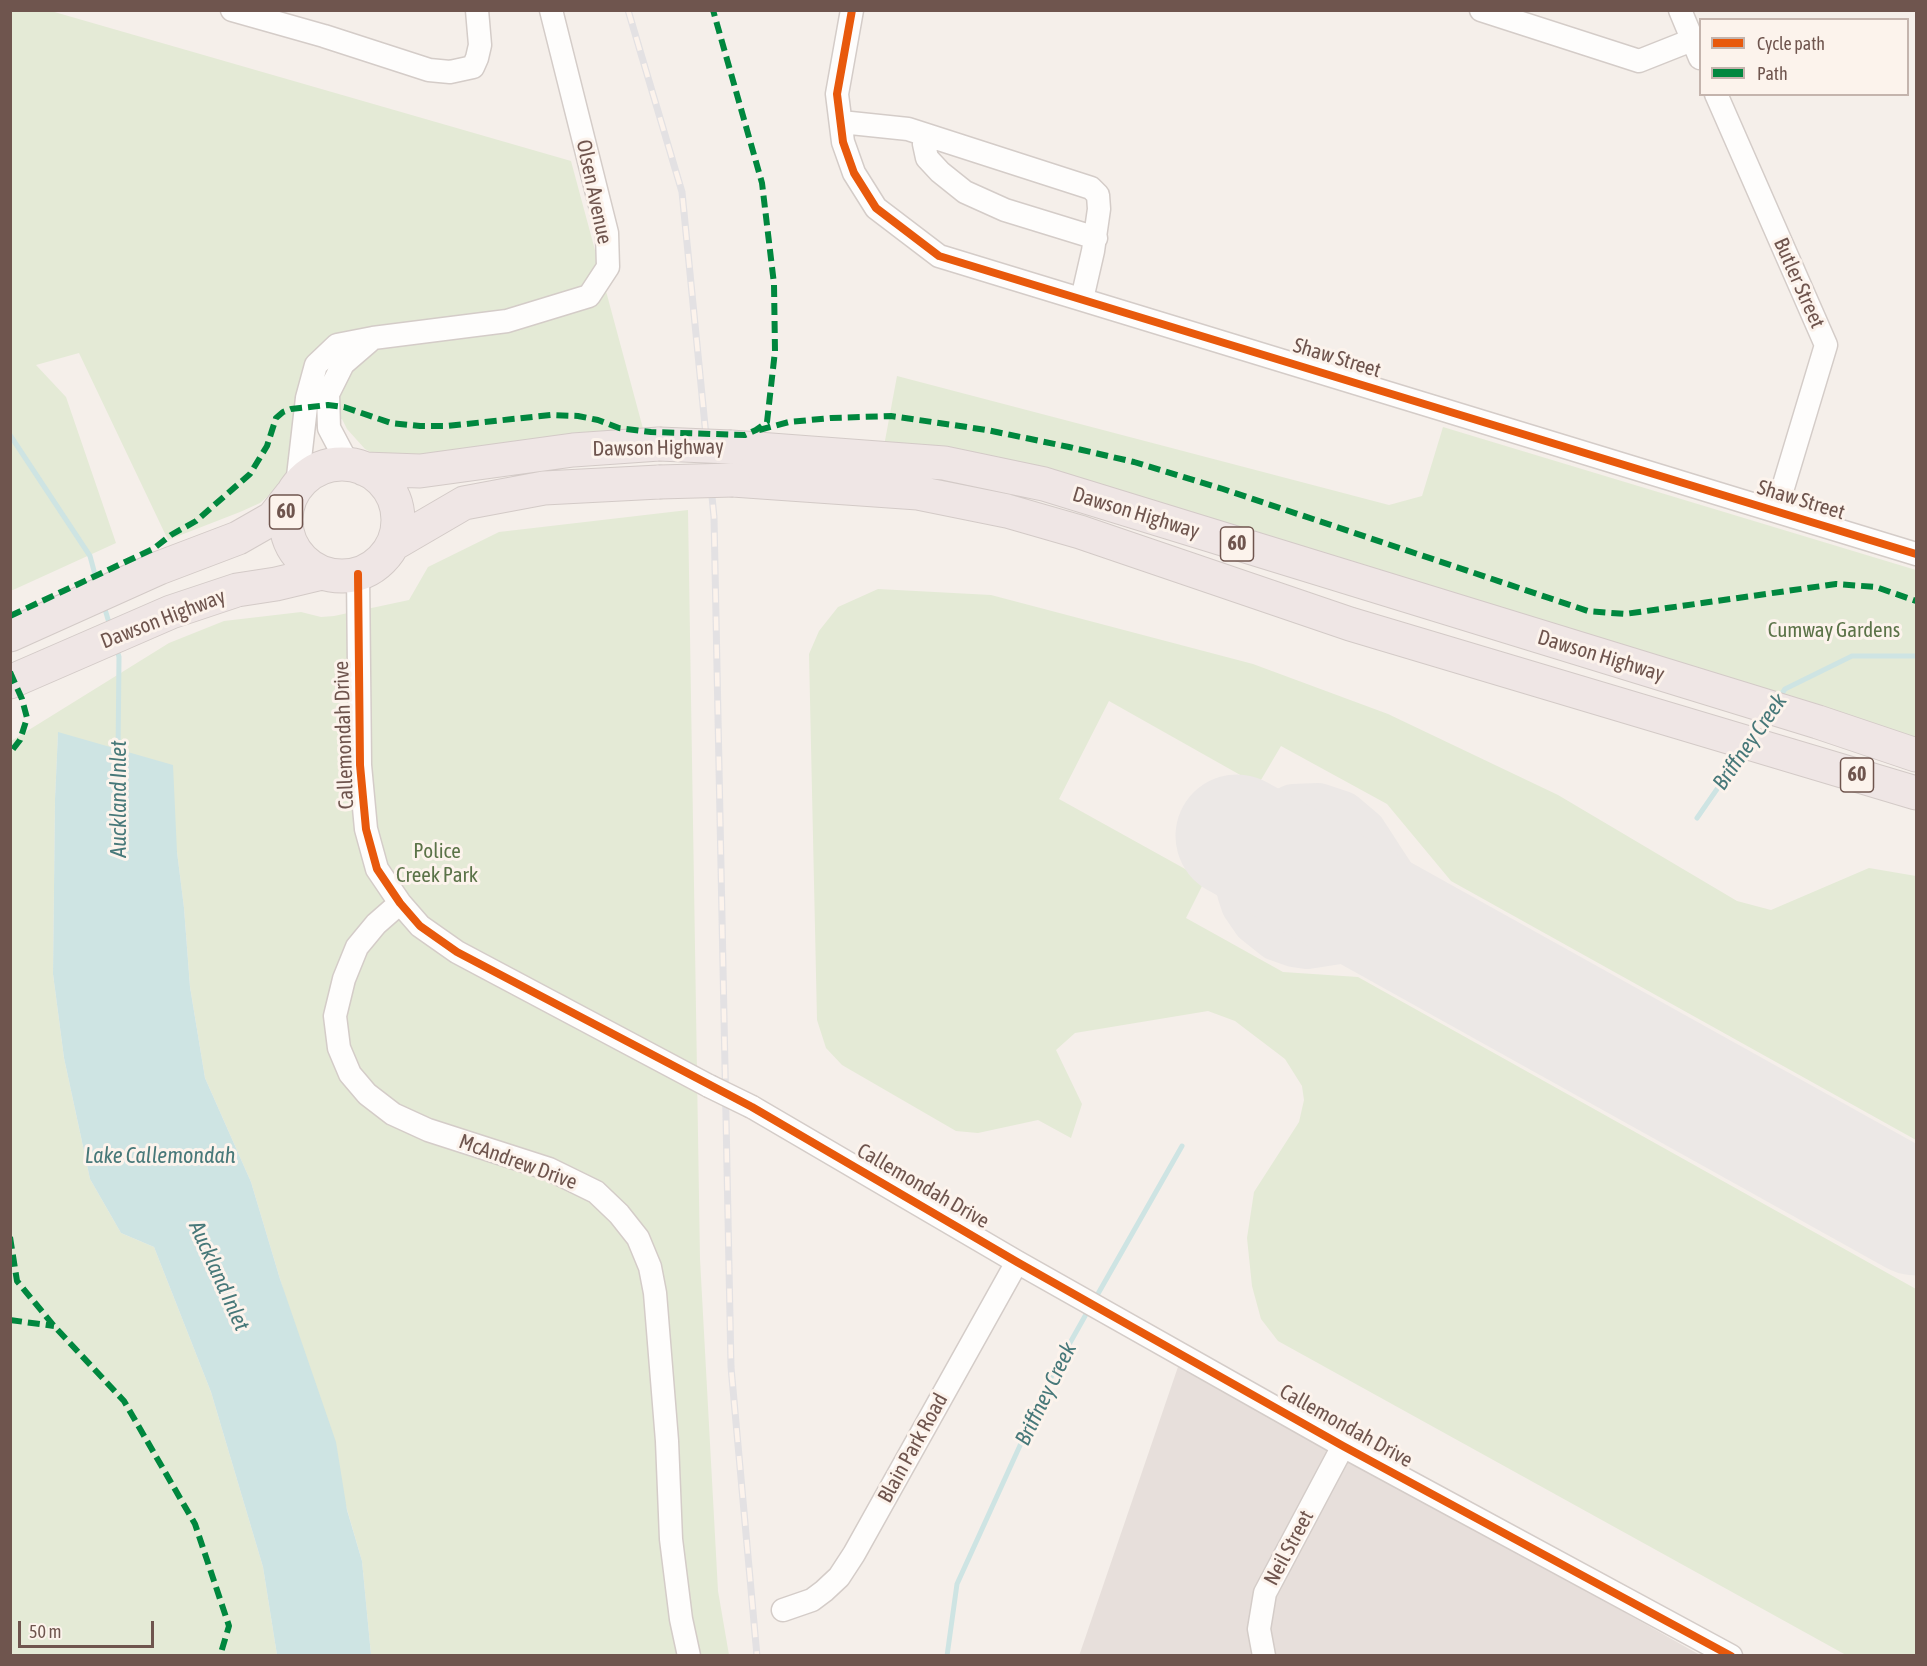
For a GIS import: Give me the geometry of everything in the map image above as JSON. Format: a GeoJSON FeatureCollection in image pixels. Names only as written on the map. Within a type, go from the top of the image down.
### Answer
{"type":"FeatureCollection","features":[{"type":"Feature","properties":{"kind":"highway","name":"Dawson Highway"},"geometry":{"type":"LineString","coordinates":[[356,466],[420,471],[573,450],[659,444],[944,463],[1044,484],[1818,722],[1917,755]]}},
{"type":"Feature","properties":{"kind":"highway","name":"60"},"geometry":{"type":"LineString","coordinates":[[10,635],[159,568],[238,538],[273,518],[294,490],[311,473],[328,465],[356,466]]}},
{"type":"Feature","properties":{"kind":"highway"},"geometry":{"type":"LineString","coordinates":[[356,466],[380,478],[391,493],[398,510],[398,528],[392,545]]}},
{"type":"Feature","properties":{"kind":"highway","name":"Dawson Highway"},"geometry":{"type":"LineString","coordinates":[[392,545],[464,503],[544,488],[734,480],[918,493],[1006,511],[1080,532],[1350,624],[1917,793]]}},
{"type":"Feature","properties":{"kind":"highway","name":"60"},"geometry":{"type":"LineString","coordinates":[[294,490],[285,513],[286,532],[293,549],[305,564],[322,573]]}},
{"type":"Feature","properties":{"kind":"highway","name":"60"},"geometry":{"type":"LineString","coordinates":[[358,574],[378,564],[392,545]]}},
{"type":"Feature","properties":{"kind":"highway","name":"Dawson Highway"},"geometry":{"type":"LineString","coordinates":[[10,682],[171,612],[237,590],[322,573]]}},
{"type":"Feature","properties":{"kind":"highway"},"geometry":{"type":"LineString","coordinates":[[322,573],[339,577],[358,574]]}},
{"type":"Feature","properties":{"kind":"street"},"geometry":{"type":"LineString","coordinates":[[232,10],[324,36],[429,70],[450,72],[473,67],[477,58],[480,45],[477,10]]}},
{"type":"Feature","properties":{"kind":"street","name":"Olsen Avenue"},"geometry":{"type":"LineString","coordinates":[[294,490],[308,398],[316,365],[337,345],[507,321],[589,296],[608,267],[607,233],[551,10]]}},
{"type":"Feature","properties":{"kind":"street","name":"Shaw Street"},"geometry":{"type":"LineString","coordinates":[[852,10],[837,94],[843,142],[854,173],[876,208],[939,256],[1917,554]]}},
{"type":"Feature","properties":{"kind":"street"},"geometry":{"type":"LineString","coordinates":[[1481,10],[1639,61],[1696,49],[1680,10]]}},
{"type":"Feature","properties":{"kind":"street","name":"Butler Street"},"geometry":{"type":"LineString","coordinates":[[1717,96],[1826,345],[1776,511]]}},
{"type":"Feature","properties":{"kind":"street"},"geometry":{"type":"LineString","coordinates":[[841,122],[908,129],[1091,188],[1098,195],[1099,202],[1096,238],[1082,299]]}},
{"type":"Feature","properties":{"kind":"street"},"geometry":{"type":"LineString","coordinates":[[926,135],[924,144],[927,158],[965,192],[1005,210],[1096,238]]}},
{"type":"Feature","properties":{"kind":"street"},"geometry":{"type":"LineString","coordinates":[[356,466],[329,428],[328,394],[343,364],[374,338]]}},
{"type":"Feature","properties":{"kind":"street","name":"Callemondah Drive"},"geometry":{"type":"LineString","coordinates":[[358,574],[360,765],[366,829],[377,869],[400,903],[420,926],[457,952],[752,1107],[1017,1262],[1343,1446],[1731,1656]]}},
{"type":"Feature","properties":{"kind":"street","name":"McAndrew Drive"},"geometry":{"type":"LineString","coordinates":[[400,903],[376,924],[357,947],[344,979],[335,1016],[339,1048],[350,1074],[367,1094],[393,1114],[428,1130],[549,1169],[596,1192],[619,1214],[638,1238],[650,1267],[655,1293],[667,1441],[671,1539],[681,1619],[689,1656]]}},
{"type":"Feature","properties":{"kind":"street","name":"Blain Park Road"},"geometry":{"type":"LineString","coordinates":[[783,1610],[812,1600],[824,1591],[839,1577],[855,1554],[1017,1262]]}},
{"type":"Feature","properties":{"kind":"street","name":"Neil Street"},"geometry":{"type":"LineString","coordinates":[[1264,1656],[1259,1629],[1265,1593],[1343,1446]]}},
{"type":"Feature","properties":{"kind":"shaded area"},"geometry":{"type":"Polygon","coordinates":[[[1180,1361],[1700,1655],[1079,1656],[1180,1361]]]}},
{"type":"Feature","properties":{"kind":"green space"},"geometry":{"type":"Polygon","coordinates":[[[10,11],[51,11],[571,161],[645,436],[476,455],[376,455],[365,449],[347,429],[342,419],[296,426],[291,467],[282,484],[260,503],[168,540],[79,353],[36,365],[66,397],[116,543],[11,590],[10,11]]]}},
{"type":"Feature","properties":{"kind":"green space","name":"Cumway Gardens"},"geometry":{"type":"Polygon","coordinates":[[[897,376],[1389,505],[1422,496],[1443,427],[1916,570],[1916,743],[884,446],[897,376]]]}},
{"type":"Feature","properties":{"kind":"green space","name":"Police Creek Park"},"geometry":{"type":"Polygon","coordinates":[[[688,510],[700,1259],[718,1591],[729,1655],[371,1655],[362,1561],[251,1182],[205,1078],[190,987],[177,852],[58,733],[53,974],[64,1058],[90,1179],[121,1233],[154,1247],[211,1392],[263,1567],[277,1655],[11,1656],[11,741],[169,643],[224,621],[301,612],[321,617],[334,616],[409,600],[428,567],[499,532],[688,510]]]}},
{"type":"Feature","properties":{"kind":"green space"},"geometry":{"type":"Polygon","coordinates":[[[878,589],[991,595],[1253,664],[1388,714],[1558,795],[1737,901],[1771,910],[1869,868],[1916,876],[1916,1140],[1451,881],[1387,804],[1281,746],[1258,785],[1109,701],[1059,799],[1205,880],[1186,918],[1283,972],[1358,977],[1916,1289],[1916,1655],[1846,1655],[1278,1341],[1261,1319],[1252,1286],[1247,1238],[1254,1192],[1299,1122],[1304,1100],[1302,1086],[1285,1059],[1235,1021],[1208,1011],[1075,1033],[1056,1050],[1082,1104],[1071,1138],[1038,1120],[978,1133],[956,1131],[842,1065],[826,1048],[817,1020],[809,654],[819,631],[838,607],[878,589]]]}},
{"type":"Feature","properties":{"kind":"water","name":"Lake Callemondah"},"geometry":{"type":"Polygon","coordinates":[[[58,732],[173,765],[177,852],[190,987],[205,1078],[251,1182],[280,1279],[336,1442],[347,1510],[362,1561],[371,1655],[277,1655],[263,1567],[211,1392],[154,1247],[121,1233],[90,1179],[64,1058],[53,974],[58,732]]]}},
{"type":"Feature","properties":{"kind":"waterway"},"geometry":{"type":"LineString","coordinates":[[10,435],[90,556],[97,582]]}},
{"type":"Feature","properties":{"kind":"waterway"},"geometry":{"type":"LineString","coordinates":[[104,606],[110,626]]}},
{"type":"Feature","properties":{"kind":"waterway","name":"Auckland Inlet"},"geometry":{"type":"LineString","coordinates":[[116,646],[119,657],[118,756]]}},
{"type":"Feature","properties":{"kind":"waterway","name":"Briffney Creek"},"geometry":{"type":"LineString","coordinates":[[1779,698],[1785,689],[1852,656],[1916,656]]}},
{"type":"Feature","properties":{"kind":"waterway","name":"Briffney Creek"},"geometry":{"type":"LineString","coordinates":[[1697,818],[1742,753]]}},
{"type":"Feature","properties":{"kind":"waterway","name":"Briffney Creek"},"geometry":{"type":"LineString","coordinates":[[1095,1299],[1182,1146]]}},
{"type":"Feature","properties":{"kind":"waterway","name":"Briffney Creek"},"geometry":{"type":"LineString","coordinates":[[947,1656],[957,1584],[1053,1373],[1089,1309]]}},
{"type":"Feature","properties":{"kind":"taxiway"},"geometry":{"type":"LineString","coordinates":[[1436,947],[1362,833],[1342,816],[1318,808],[1293,809],[1270,820],[1252,837],[1243,854],[1240,867],[1242,892],[1246,904],[1257,920],[1277,936],[1307,944],[1377,933],[1402,934],[1420,940],[1521,994]]}},
{"type":"Feature","properties":{"kind":"runway"},"geometry":{"type":"LineString","coordinates":[[1237,836],[1916,1214]]}},
{"type":"Feature","properties":{"kind":"railway"},"geometry":{"type":"LineString","coordinates":[[628,10],[682,192],[714,517],[731,1367],[757,1656]]}},
{"type":"Feature","properties":{"kind":"marked path"},"geometry":{"type":"LineString","coordinates":[[10,616],[153,549],[171,535],[196,521],[250,474],[267,446],[276,418],[291,409],[328,405],[344,407],[391,423],[420,426],[447,426],[551,415],[578,416],[619,428],[651,432],[745,435],[767,422],[775,351],[774,284],[762,183],[713,10]]}},
{"type":"Feature","properties":{"kind":"marked path"},"geometry":{"type":"LineString","coordinates":[[759,430],[789,422],[891,416],[987,430],[1069,447],[1134,462],[1223,489],[1588,611],[1625,614],[1836,584],[1876,587],[1916,601]]}},
{"type":"Feature","properties":{"kind":"marked path"},"geometry":{"type":"LineString","coordinates":[[10,672],[22,699],[27,718],[20,740],[10,753]]}},
{"type":"Feature","properties":{"kind":"marked path"},"geometry":{"type":"LineString","coordinates":[[10,1237],[17,1281],[54,1326],[124,1401],[195,1524],[229,1626],[220,1656]]}},
{"type":"Feature","properties":{"kind":"marked path"},"geometry":{"type":"LineString","coordinates":[[10,1320],[54,1326]]}},
{"type":"Feature","properties":{"kind":"cycle path"},"geometry":{"type":"LineString","coordinates":[[852,10],[837,94],[843,142],[854,173],[876,208],[939,256],[1916,554]]}},
{"type":"Feature","properties":{"kind":"cycle path"},"geometry":{"type":"LineString","coordinates":[[358,574],[360,765],[366,829],[377,869],[400,903],[420,926],[457,952],[752,1107],[1017,1262],[1343,1446],[1731,1656]]}}]}
